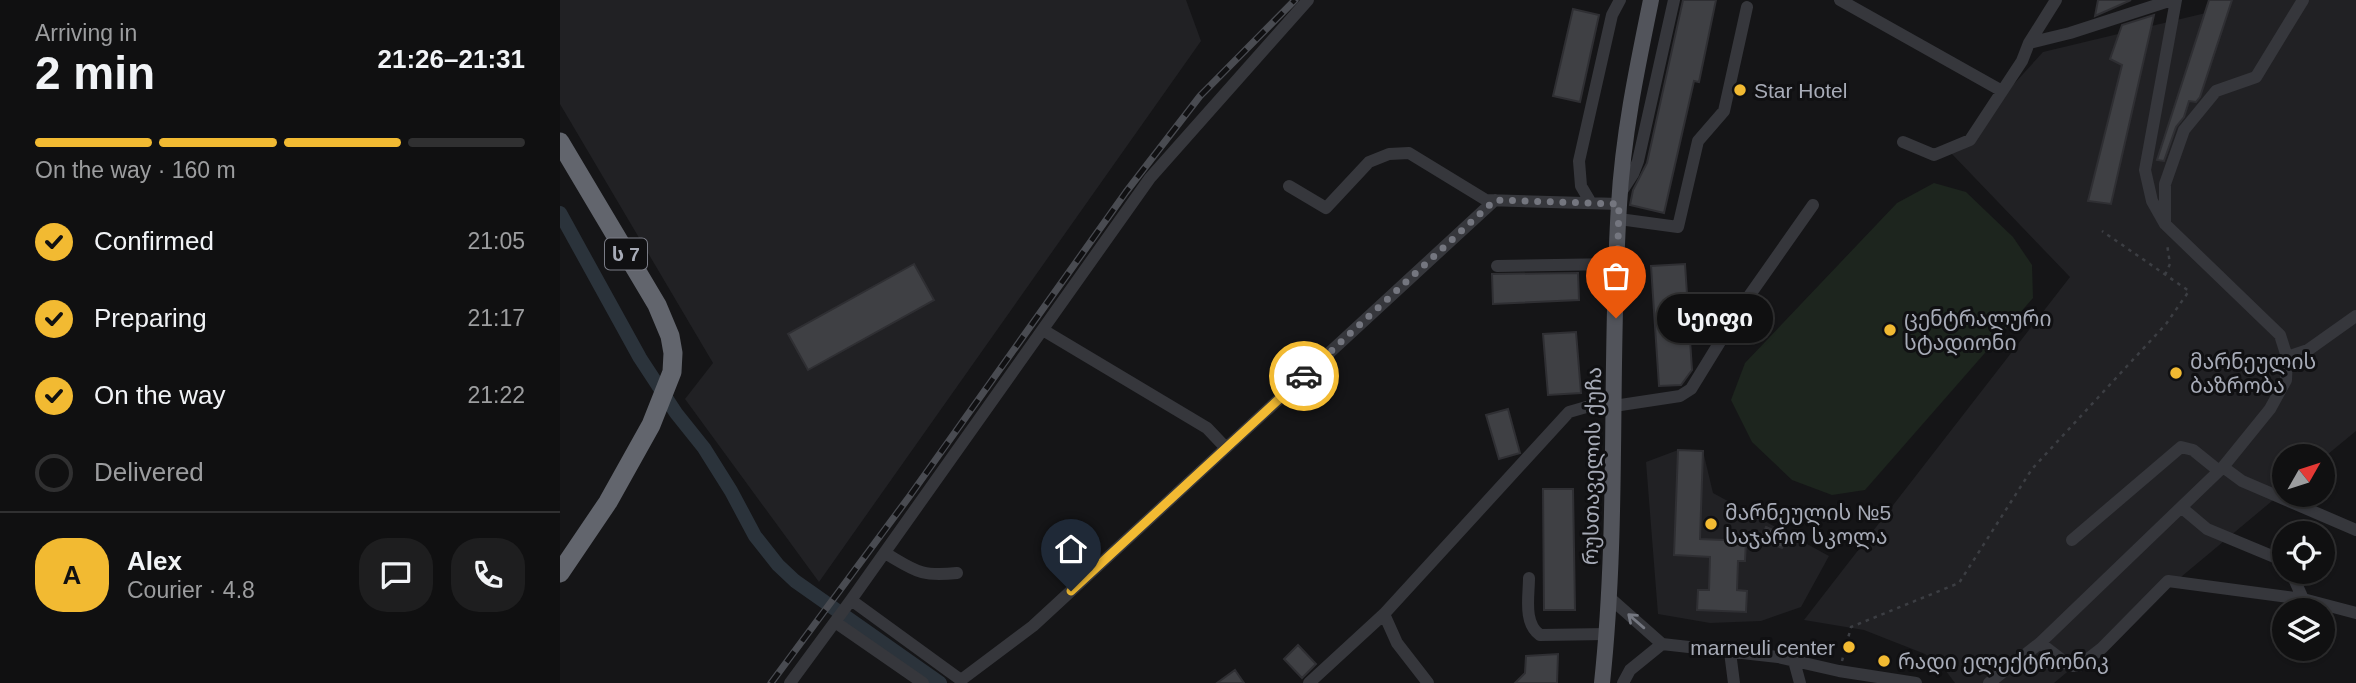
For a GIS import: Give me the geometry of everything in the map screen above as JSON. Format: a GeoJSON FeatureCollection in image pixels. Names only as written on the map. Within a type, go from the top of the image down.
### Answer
{"type":"FeatureCollection","features":[{"type":"Feature","properties":{"kind":"highway","name":"ს 7"},"geometry":{"type":"LineString","coordinates":[[560,142],[657,305],[670,336],[673,353],[672,372],[651,425],[608,502],[560,573]]}},
{"type":"Feature","properties":{"kind":"main road","name":"რუსთაველის ქუჩა"},"geometry":{"type":"LineString","coordinates":[[1602,683],[1610,598],[1619,206],[1630,101],[1651,0]]}},
{"type":"Feature","properties":{"kind":"street"},"geometry":{"type":"LineString","coordinates":[[790,683],[852,600],[1150,178],[1308,0]]}},
{"type":"Feature","properties":{"kind":"street"},"geometry":{"type":"LineString","coordinates":[[1591,203],[1581,186],[1579,161],[1612,15],[1620,0]]}},
{"type":"Feature","properties":{"kind":"street"},"geometry":{"type":"LineString","coordinates":[[1619,206],[1638,160],[1674,0]]}},
{"type":"Feature","properties":{"kind":"street"},"geometry":{"type":"LineString","coordinates":[[1840,0],[2002,92]]}},
{"type":"Feature","properties":{"kind":"street"},"geometry":{"type":"LineString","coordinates":[[1903,142],[1934,155],[1970,140],[2022,61],[2029,43],[2056,0]]}},
{"type":"Feature","properties":{"kind":"street"},"geometry":{"type":"LineString","coordinates":[[1989,683],[2040,643],[2221,469],[2270,409],[2286,380],[2287,357],[2280,335],[2165,224],[2152,201],[2145,170],[2174,0],[2029,43]]}},
{"type":"Feature","properties":{"kind":"street"},"geometry":{"type":"LineString","coordinates":[[2165,224],[2165,184],[2184,130],[2217,92],[2256,77],[2303,0]]}},
{"type":"Feature","properties":{"kind":"street"},"geometry":{"type":"LineString","coordinates":[[1289,187],[1326,208],[1369,162],[1389,154],[1409,153],[1486,200],[1619,206],[1678,227],[1698,141],[1724,111],[1747,7]]}},
{"type":"Feature","properties":{"kind":"street"},"geometry":{"type":"LineString","coordinates":[[852,600],[961,680],[1033,626],[1495,200]]}},
{"type":"Feature","properties":{"kind":"street"},"geometry":{"type":"LineString","coordinates":[[1309,683],[1384,614],[1569,412],[1614,403],[1680,396],[1691,389],[1742,306],[1813,205]]}},
{"type":"Feature","properties":{"kind":"street"},"geometry":{"type":"LineString","coordinates":[[1497,265],[1617,264]]}},
{"type":"Feature","properties":{"kind":"street"},"geometry":{"type":"LineString","coordinates":[[2287,357],[2308,350],[2356,316]]}},
{"type":"Feature","properties":{"kind":"street"},"geometry":{"type":"LineString","coordinates":[[1043,330],[1207,428],[1226,448]]}},
{"type":"Feature","properties":{"kind":"street"},"geometry":{"type":"LineString","coordinates":[[2073,540],[2181,447],[2193,450],[2242,481],[2356,530]]}},
{"type":"Feature","properties":{"kind":"street"},"geometry":{"type":"LineString","coordinates":[[2182,508],[2214,532],[2272,556]]}},
{"type":"Feature","properties":{"kind":"street"},"geometry":{"type":"LineString","coordinates":[[885,553],[932,576],[957,573]]}},
{"type":"Feature","properties":{"kind":"street"},"geometry":{"type":"LineString","coordinates":[[1529,578],[1529,623],[1539,635],[1607,634]]}},
{"type":"Feature","properties":{"kind":"street"},"geometry":{"type":"LineString","coordinates":[[2040,643],[2070,666],[2082,665],[2168,581],[2303,598]]}},
{"type":"Feature","properties":{"kind":"street"},"geometry":{"type":"LineString","coordinates":[[2297,584],[2303,598]]}},
{"type":"Feature","properties":{"kind":"street"},"geometry":{"type":"LineString","coordinates":[[1610,598],[1662,644],[1794,660],[1839,671],[1916,683]]}},
{"type":"Feature","properties":{"kind":"street"},"geometry":{"type":"LineString","coordinates":[[2335,607],[2356,613]]}},
{"type":"Feature","properties":{"kind":"street"},"geometry":{"type":"LineString","coordinates":[[1384,614],[1397,643],[1428,683]]}},
{"type":"Feature","properties":{"kind":"street"},"geometry":{"type":"LineString","coordinates":[[835,622],[923,683]]}},
{"type":"Feature","properties":{"kind":"street"},"geometry":{"type":"LineString","coordinates":[[1623,683],[1630,670],[1662,644]]}},
{"type":"Feature","properties":{"kind":"street"},"geometry":{"type":"LineString","coordinates":[[1730,652],[1734,683]]}},
{"type":"Feature","properties":{"kind":"street"},"geometry":{"type":"LineString","coordinates":[[1794,660],[1800,683]]}},
{"type":"Feature","properties":{"kind":"path"},"geometry":{"type":"LineString","coordinates":[[2165,224],[2169,264],[2165,275]]}},
{"type":"Feature","properties":{"kind":"path"},"geometry":{"type":"LineString","coordinates":[[1839,671],[1851,627],[1959,583],[2032,469],[2166,324],[2189,291],[2102,232]]}},
{"type":"Feature","properties":{"kind":"shaded area"},"geometry":{"type":"Polygon","coordinates":[[[560,0],[1186,0],[1201,41],[819,582],[685,399],[713,363],[560,104],[560,0]]]}},
{"type":"Feature","properties":{"kind":"shaded area","name":"მარნეულის ბაზრობა"},"geometry":{"type":"Polygon","coordinates":[[[2213,0],[2356,0],[2356,431],[2335,448],[2335,444],[2272,444],[2272,501],[2054,683],[1955,683],[1946,671],[1925,654],[1864,630],[1804,620],[2070,277],[1951,153],[2043,52],[2210,12],[2213,0]]]}},
{"type":"Feature","properties":{"kind":"shaded area","name":"ცენტრალური სტადიონი"},"geometry":{"type":"Polygon","coordinates":[[[1934,183],[1966,192],[2013,237],[2032,265],[2033,298],[1865,490],[1832,495],[1792,480],[1752,442],[1731,400],[1745,363],[1897,203],[1934,183]]]}},
{"type":"Feature","properties":{"kind":"shaded area","name":"მარნეულის №5 საჯარო სკოლა"},"geometry":{"type":"Polygon","coordinates":[[[1678,450],[1703,451],[1713,493],[1829,556],[1801,607],[1761,621],[1710,623],[1658,614],[1646,462],[1678,450]]]}},
{"type":"Feature","properties":{"kind":"building"},"geometry":{"type":"Polygon","coordinates":[[[1683,0],[1716,0],[1699,82],[1694,81],[1664,213],[1630,205],[1633,190],[1647,163],[1683,0]]]}},
{"type":"Feature","properties":{"kind":"building"},"geometry":{"type":"Polygon","coordinates":[[[2098,0],[2131,0],[2095,16],[2098,0]]]}},
{"type":"Feature","properties":{"kind":"building"},"geometry":{"type":"Polygon","coordinates":[[[2209,0],[2232,0],[2200,97],[2196,102],[2189,101],[2164,161],[2157,160],[2209,0]]]}},
{"type":"Feature","properties":{"kind":"building"},"geometry":{"type":"Polygon","coordinates":[[[1573,9],[1599,15],[1580,102],[1553,96],[1573,9]]]}},
{"type":"Feature","properties":{"kind":"building"},"geometry":{"type":"Polygon","coordinates":[[[2154,15],[2111,204],[2088,201],[2122,65],[2110,59],[2122,25],[2154,15]]]}},
{"type":"Feature","properties":{"kind":"building"},"geometry":{"type":"Polygon","coordinates":[[[914,264],[934,300],[808,370],[788,334],[914,264]]]}},
{"type":"Feature","properties":{"kind":"building"},"geometry":{"type":"Polygon","coordinates":[[[1685,264],[1692,370],[1681,385],[1659,386],[1651,266],[1685,264]]]}},
{"type":"Feature","properties":{"kind":"building"},"geometry":{"type":"Polygon","coordinates":[[[1578,273],[1579,300],[1493,304],[1492,274],[1578,273]]]}},
{"type":"Feature","properties":{"kind":"building"},"geometry":{"type":"Polygon","coordinates":[[[1576,332],[1581,393],[1548,395],[1543,334],[1576,332]]]}},
{"type":"Feature","properties":{"kind":"building"},"geometry":{"type":"Polygon","coordinates":[[[1508,409],[1520,453],[1499,459],[1486,415],[1508,409]]]}},
{"type":"Feature","properties":{"kind":"building"},"geometry":{"type":"Polygon","coordinates":[[[1678,450],[1703,451],[1700,539],[1746,541],[1745,561],[1738,561],[1737,590],[1747,591],[1746,612],[1697,610],[1698,590],[1709,590],[1710,557],[1674,555],[1678,450]]]}},
{"type":"Feature","properties":{"kind":"building"},"geometry":{"type":"Polygon","coordinates":[[[1543,489],[1573,489],[1575,610],[1544,610],[1543,489]]]}},
{"type":"Feature","properties":{"kind":"building"},"geometry":{"type":"Polygon","coordinates":[[[1766,527],[1787,536],[1782,548],[1761,540],[1766,527]]]}},
{"type":"Feature","properties":{"kind":"building"},"geometry":{"type":"Polygon","coordinates":[[[1298,645],[1316,664],[1302,678],[1284,659],[1298,645]]]}},
{"type":"Feature","properties":{"kind":"building"},"geometry":{"type":"Polygon","coordinates":[[[1558,654],[1557,683],[1515,683],[1525,673],[1526,656],[1558,654]]]}},
{"type":"Feature","properties":{"kind":"building"},"geometry":{"type":"Polygon","coordinates":[[[1235,670],[1244,683],[1217,683],[1235,670]]]}},
{"type":"Feature","properties":{"kind":"waterway"},"geometry":{"type":"LineString","coordinates":[[560,213],[640,358],[676,413],[704,448],[755,536],[778,565],[795,581],[940,683]]}},
{"type":"Feature","properties":{"kind":"railway"},"geometry":{"type":"LineString","coordinates":[[771,683],[909,497],[1126,192],[1200,96],[1295,0]]}},
{"type":"Feature","properties":{"kind":"way so far"},"geometry":{"type":"LineString","coordinates":[[1304,376],[1495,200],[1619,204],[1616,318]]}},
{"type":"Feature","properties":{"kind":"place","name":"Star Hotel"},"geometry":{"type":"Point","coordinates":[1740,90]}},
{"type":"Feature","properties":{"kind":"place","name":"სეიფი"},"geometry":{"type":"Point","coordinates":[1616,318]}},
{"type":"Feature","properties":{"kind":"place","name":"ცენტრალური სტადიონი"},"geometry":{"type":"Point","coordinates":[1890,330]}},
{"type":"Feature","properties":{"kind":"place","name":"მარნეულის ბაზრობა"},"geometry":{"type":"Point","coordinates":[2176,373]}},
{"type":"Feature","properties":{"kind":"place","name":"მარნეულის №5 საჯარო სკოლა"},"geometry":{"type":"Point","coordinates":[1711,524]}},
{"type":"Feature","properties":{"kind":"place","name":"marneuli center"},"geometry":{"type":"Point","coordinates":[1849,647]}},
{"type":"Feature","properties":{"kind":"place","name":"რადი ელექტრონიკ"},"geometry":{"type":"Point","coordinates":[1884,661]}},
{"type":"Feature","properties":{"kind":"route"},"geometry":{"type":"LineString","coordinates":[[1071,591],[1304,376]]}}]}
